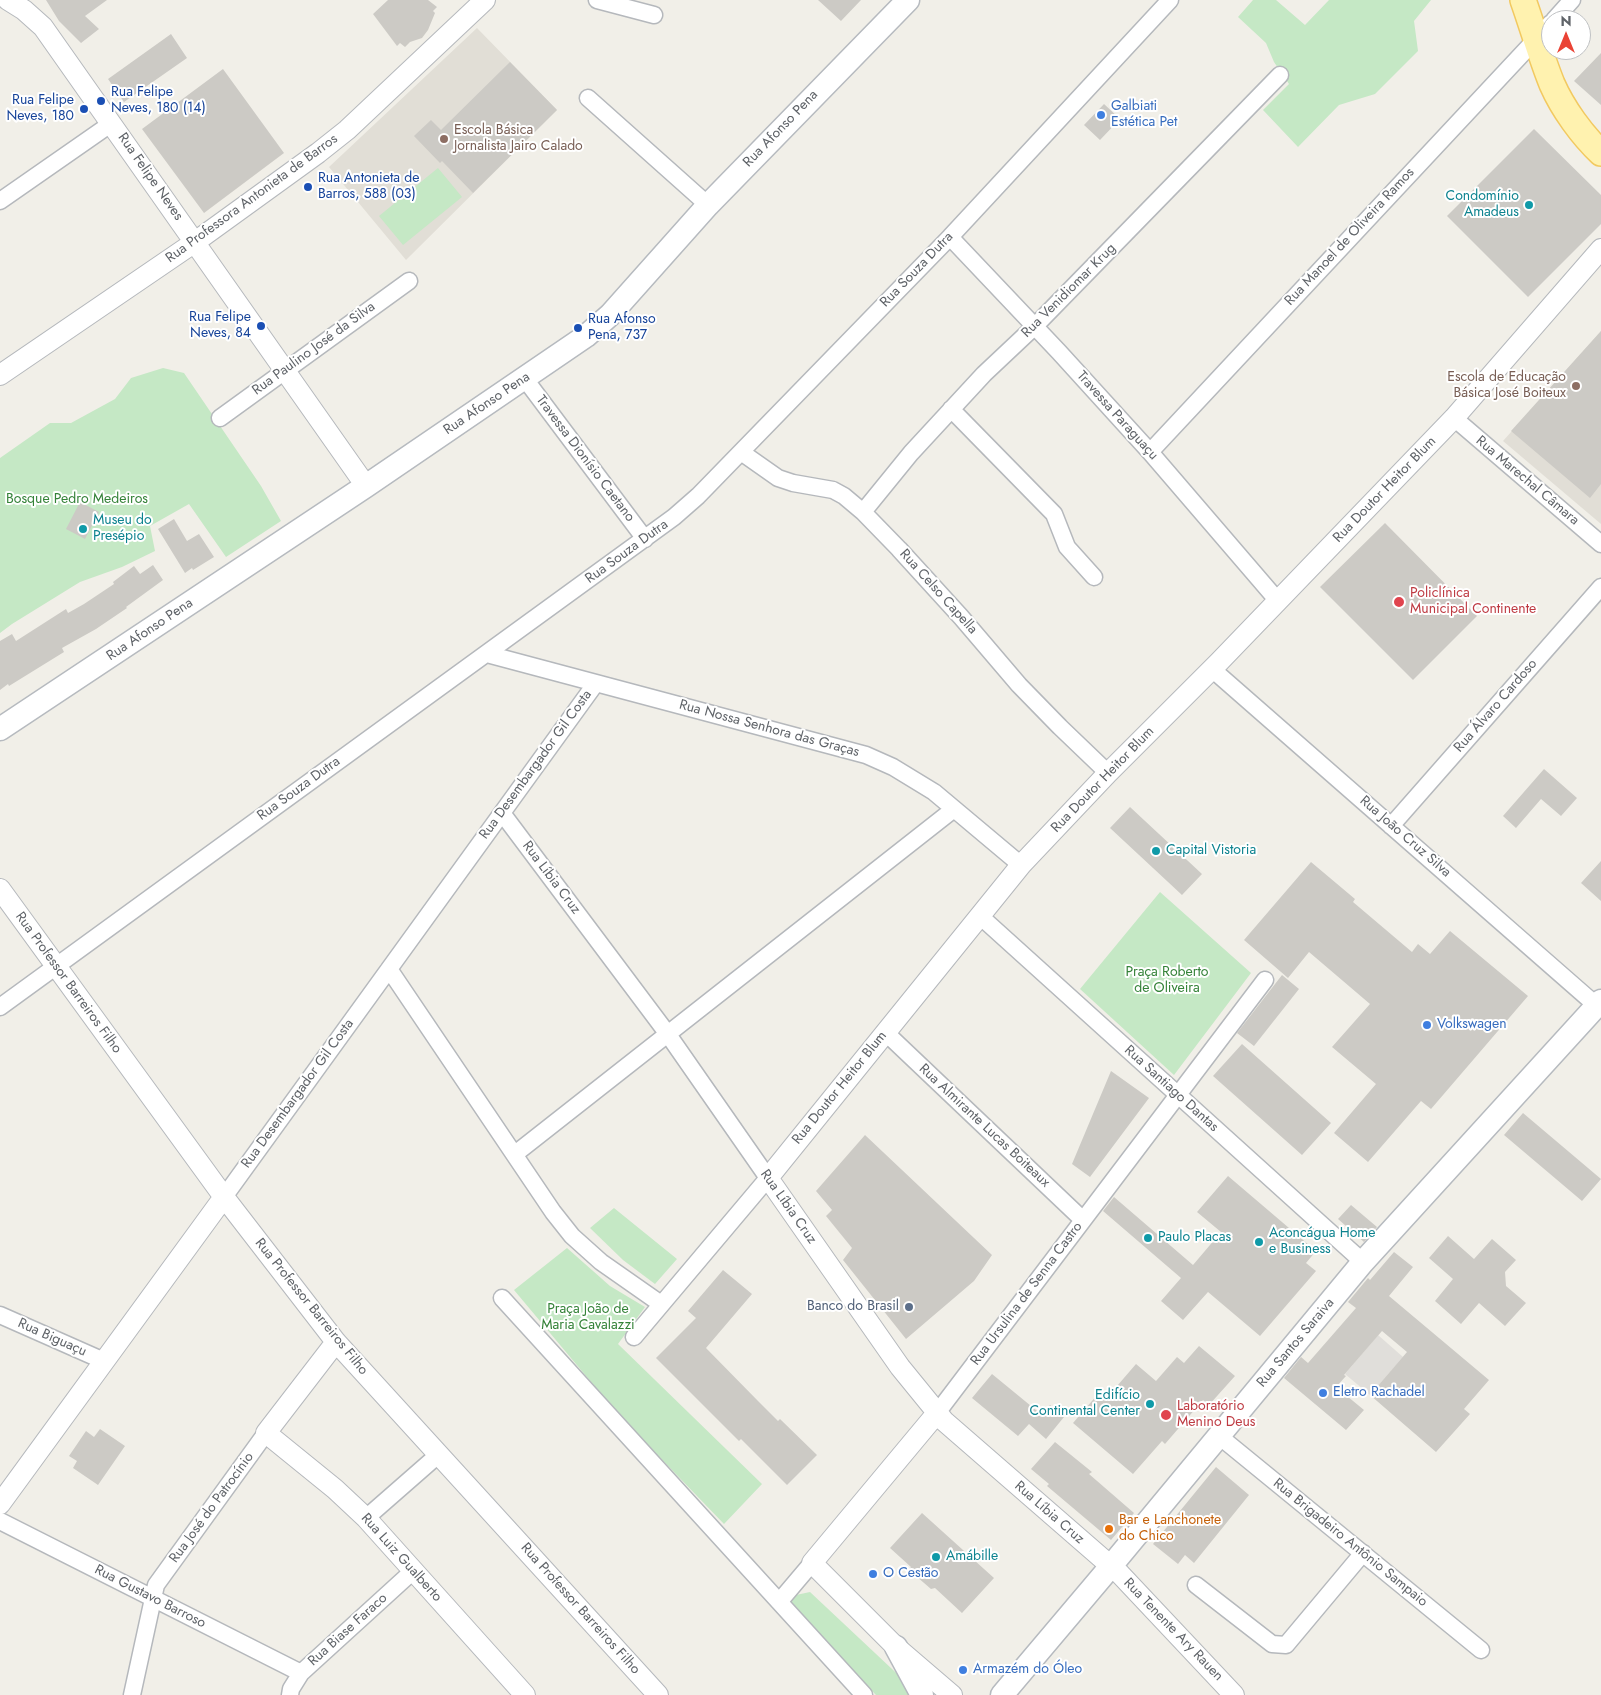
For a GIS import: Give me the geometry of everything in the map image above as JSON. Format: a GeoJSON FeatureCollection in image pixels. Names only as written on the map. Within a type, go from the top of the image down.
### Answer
{"type":"FeatureCollection","features":[{"type":"Feature","properties":{"kind":"main road","name":"Rua Afonso Pena"},"geometry":{"type":"LineString","coordinates":[[0,729],[366,486],[586,336],[610,315],[708,204],[908,0]]}},
{"type":"Feature","properties":{"kind":"main road"},"geometry":{"type":"LineString","coordinates":[[1523,0],[1541,27]]}},
{"type":"Feature","properties":{"kind":"main road"},"geometry":{"type":"LineString","coordinates":[[1548,60],[1552,84],[1569,114],[1601,154]]}},
{"type":"Feature","properties":{"kind":"main road","name":"Rua Santos Saraiva"},"geometry":{"type":"LineString","coordinates":[[1002,1695],[1363,1262],[1599,1004]]}},
{"type":"Feature","properties":{"kind":"main road"},"geometry":{"type":"LineString","coordinates":[[896,1647],[922,1695]]}},
{"type":"Feature","properties":{"kind":"street","name":"Rua Felipe Neves"},"geometry":{"type":"LineString","coordinates":[[8,0],[24,10],[43,27],[366,486]]}},
{"type":"Feature","properties":{"kind":"street","name":"Rua Professora Antonieta de Barros"},"geometry":{"type":"LineString","coordinates":[[0,375],[286,178],[346,130],[485,0]]}},
{"type":"Feature","properties":{"kind":"street"},"geometry":{"type":"LineString","coordinates":[[596,0],[654,16]]}},
{"type":"Feature","properties":{"kind":"street","name":"Rua Souza Dutra"},"geometry":{"type":"LineString","coordinates":[[0,1007],[674,517],[698,496],[950,237],[1170,0]]}},
{"type":"Feature","properties":{"kind":"street"},"geometry":{"type":"LineString","coordinates":[[1563,10],[1572,0]]}},
{"type":"Feature","properties":{"kind":"street","name":"Rua Manoel de Oliveira Ramos"},"geometry":{"type":"LineString","coordinates":[[1150,452],[1541,34]]}},
{"type":"Feature","properties":{"kind":"street","name":"Rua Venidiomar Krug"},"geometry":{"type":"LineString","coordinates":[[863,512],[951,408],[1035,326],[1280,76]]}},
{"type":"Feature","properties":{"kind":"street"},"geometry":{"type":"LineString","coordinates":[[588,98],[708,204]]}},
{"type":"Feature","properties":{"kind":"street"},"geometry":{"type":"LineString","coordinates":[[0,201],[112,124]]}},
{"type":"Feature","properties":{"kind":"street","name":"Travessa Paraguaçu"},"geometry":{"type":"LineString","coordinates":[[950,237],[1035,326],[1150,452],[1278,601]]}},
{"type":"Feature","properties":{"kind":"street","name":"Rua Doutor Heitor Blum"},"geometry":{"type":"LineString","coordinates":[[634,1337],[768,1178],[1022,865],[1108,773],[1212,669],[1454,418],[1601,249]]}},
{"type":"Feature","properties":{"kind":"street","name":"Rua Paulino José da Silva"},"geometry":{"type":"LineString","coordinates":[[220,418],[408,281]]}},
{"type":"Feature","properties":{"kind":"street","name":"Travessa Dionísio Caetano"},"geometry":{"type":"LineString","coordinates":[[525,379],[645,539]]}},
{"type":"Feature","properties":{"kind":"street"},"geometry":{"type":"LineString","coordinates":[[951,408],[1054,514],[1067,547],[1094,577]]}},
{"type":"Feature","properties":{"kind":"street","name":"Rua Marechal Câmara"},"geometry":{"type":"LineString","coordinates":[[1454,418],[1601,544]]}},
{"type":"Feature","properties":{"kind":"street","name":"Rua Celso Capella"},"geometry":{"type":"LineString","coordinates":[[741,452],[778,478],[793,483],[833,490],[844,496],[863,512],[955,610],[1019,685],[1108,773]]}},
{"type":"Feature","properties":{"kind":"street","name":"Rua Álvaro Cardoso"},"geometry":{"type":"LineString","coordinates":[[1391,826],[1601,587]]}},
{"type":"Feature","properties":{"kind":"street","name":"Rua Nossa Senhora das Graças"},"geometry":{"type":"LineString","coordinates":[[487,654],[866,755],[893,767],[934,792],[1022,865]]}},
{"type":"Feature","properties":{"kind":"street","name":"Rua João Cruz Silva"},"geometry":{"type":"LineString","coordinates":[[1212,669],[1391,826],[1599,1004]]}},
{"type":"Feature","properties":{"kind":"street","name":"Rua Desembargador Gil Costa"},"geometry":{"type":"LineString","coordinates":[[0,1504],[596,683]]}},
{"type":"Feature","properties":{"kind":"street"},"geometry":{"type":"LineString","coordinates":[[514,1154],[954,809]]}},
{"type":"Feature","properties":{"kind":"street","name":"Rua Líbia Cruz"},"geometry":{"type":"LineString","coordinates":[[502,813],[667,1033],[900,1367],[937,1413],[952,1429],[1111,1566]]}},
{"type":"Feature","properties":{"kind":"street","name":"Rua Professor Barreiros Filho"},"geometry":{"type":"LineString","coordinates":[[0,889],[224,1197],[336,1342],[658,1695]]}},
{"type":"Feature","properties":{"kind":"street","name":"Rua Santiago Dantas"},"geometry":{"type":"LineString","coordinates":[[980,916],[1363,1262]]}},
{"type":"Feature","properties":{"kind":"street"},"geometry":{"type":"LineString","coordinates":[[389,969],[553,1212],[572,1236],[600,1262],[661,1304]]}},
{"type":"Feature","properties":{"kind":"street","name":"Rua Ursulina de Senna Castro"},"geometry":{"type":"LineString","coordinates":[[779,1602],[937,1413],[1265,980]]}},
{"type":"Feature","properties":{"kind":"street","name":"Rua Almirante Lucas Boiteaux"},"geometry":{"type":"LineString","coordinates":[[885,1032],[1083,1220]]}},
{"type":"Feature","properties":{"kind":"street"},"geometry":{"type":"LineString","coordinates":[[502,1298],[864,1695]]}},
{"type":"Feature","properties":{"kind":"street","name":"Rua Biguaçu"},"geometry":{"type":"LineString","coordinates":[[0,1315],[104,1361]]}},
{"type":"Feature","properties":{"kind":"street","name":"Rua José do Patrocínio"},"geometry":{"type":"LineString","coordinates":[[132,1695],[156,1585],[336,1342]]}},
{"type":"Feature","properties":{"kind":"street","name":"Rua Luiz Gualberto"},"geometry":{"type":"LineString","coordinates":[[266,1434],[335,1489],[366,1518],[525,1695]]}},
{"type":"Feature","properties":{"kind":"street","name":"Rua Brigadeiro Antônio Sampaio"},"geometry":{"type":"LineString","coordinates":[[1219,1436],[1481,1650]]}},
{"type":"Feature","properties":{"kind":"street"},"geometry":{"type":"LineString","coordinates":[[366,1518],[438,1454]]}},
{"type":"Feature","properties":{"kind":"street","name":"Rua Gustavo Barroso"},"geometry":{"type":"LineString","coordinates":[[0,1521],[301,1673]]}},
{"type":"Feature","properties":{"kind":"street"},"geometry":{"type":"LineString","coordinates":[[1196,1585],[1272,1644],[1286,1646],[1363,1553]]}},
{"type":"Feature","properties":{"kind":"street"},"geometry":{"type":"LineString","coordinates":[[812,1563],[896,1647],[952,1695]]}},
{"type":"Feature","properties":{"kind":"street","name":"Rua Tenente Ary Rauen"},"geometry":{"type":"LineString","coordinates":[[1111,1566],[1234,1695]]}},
{"type":"Feature","properties":{"kind":"street","name":"Rua Biase Faraco"},"geometry":{"type":"LineString","coordinates":[[290,1695],[291,1689],[301,1673],[413,1571]]}},
{"type":"Feature","properties":{"kind":"shaded area","name":"Escola Básica Jornalista Jairo Calado"},"geometry":{"type":"Polygon","coordinates":[[[477,28],[557,110],[406,260],[329,167],[477,28]]]}},
{"type":"Feature","properties":{"kind":"shaded area","name":"Escola de Educação Básica José Boiteux"},"geometry":{"type":"Polygon","coordinates":[[[1601,331],[1601,524],[1503,441],[1601,331]]]}},
{"type":"Feature","properties":{"kind":"shaded area"},"geometry":{"type":"Polygon","coordinates":[[[1378,1335],[1403,1357],[1370,1395],[1345,1374],[1378,1335]]]}},
{"type":"Feature","properties":{"kind":"green space"},"geometry":{"type":"Polygon","coordinates":[[[1253,0],[1276,0],[1305,25],[1329,0],[1431,0],[1414,21],[1418,51],[1375,94],[1339,105],[1298,147],[1263,110],[1289,84],[1274,62],[1266,43],[1238,17],[1253,0]]]}},
{"type":"Feature","properties":{"kind":"green space"},"geometry":{"type":"Polygon","coordinates":[[[438,168],[462,197],[403,245],[379,216],[438,168]]]}},
{"type":"Feature","properties":{"kind":"green space","name":"Bosque Pedro Medeiros"},"geometry":{"type":"Polygon","coordinates":[[[163,368],[184,373],[261,486],[281,521],[226,557],[189,504],[150,526],[155,551],[122,567],[80,582],[0,633],[0,458],[50,423],[71,423],[115,399],[131,378],[163,368]]]}},
{"type":"Feature","properties":{"kind":"green space","name":"Praça Roberto de Oliveira"},"geometry":{"type":"Polygon","coordinates":[[[1160,892],[1251,973],[1174,1075],[1080,989],[1160,892]]]}},
{"type":"Feature","properties":{"kind":"green space"},"geometry":{"type":"Polygon","coordinates":[[[614,1208],[677,1259],[655,1284],[623,1260],[590,1228],[614,1208]]]}},
{"type":"Feature","properties":{"kind":"green space","name":"Praça João de Maria Cavalazzi"},"geometry":{"type":"Polygon","coordinates":[[[567,1248],[610,1286],[645,1307],[618,1344],[762,1484],[724,1524],[617,1413],[514,1290],[567,1248]]]}},
{"type":"Feature","properties":{"kind":"green space"},"geometry":{"type":"Polygon","coordinates":[[[810,1592],[908,1684],[911,1695],[876,1695],[788,1606],[796,1595],[810,1592]]]}},
{"type":"Feature","properties":{"kind":"building"},"geometry":{"type":"Polygon","coordinates":[[[46,0],[107,0],[85,16],[99,29],[81,43],[59,21],[46,0]]]}},
{"type":"Feature","properties":{"kind":"building"},"geometry":{"type":"Polygon","coordinates":[[[388,0],[428,0],[437,7],[433,11],[435,13],[428,30],[422,38],[410,42],[405,47],[400,43],[397,46],[373,14],[388,0]]]}},
{"type":"Feature","properties":{"kind":"building"},"geometry":{"type":"Polygon","coordinates":[[[818,0],[861,0],[841,21],[818,0]]]}},
{"type":"Feature","properties":{"kind":"building"},"geometry":{"type":"Polygon","coordinates":[[[171,34],[187,58],[124,102],[108,79],[171,34]]]}},
{"type":"Feature","properties":{"kind":"building"},"geometry":{"type":"Polygon","coordinates":[[[1601,53],[1601,105],[1574,81],[1601,53]]]}},
{"type":"Feature","properties":{"kind":"building"},"geometry":{"type":"Polygon","coordinates":[[[510,62],[557,110],[473,193],[414,136],[431,120],[441,130],[510,62]]]}},
{"type":"Feature","properties":{"kind":"building"},"geometry":{"type":"Polygon","coordinates":[[[223,69],[284,153],[204,213],[142,129],[223,69]]]}},
{"type":"Feature","properties":{"kind":"building"},"geometry":{"type":"Polygon","coordinates":[[[1104,104],[1120,119],[1100,140],[1084,125],[1104,104]]]}},
{"type":"Feature","properties":{"kind":"building","name":"Condomínio Amadeus"},"geometry":{"type":"Polygon","coordinates":[[[1534,129],[1601,195],[1601,224],[1528,297],[1447,216],[1534,129]]]}},
{"type":"Feature","properties":{"kind":"building","name":"Escola de Educação Básica José Boiteux"},"geometry":{"type":"Polygon","coordinates":[[[1601,331],[1601,484],[1590,498],[1511,431],[1601,331]]]}},
{"type":"Feature","properties":{"kind":"building"},"geometry":{"type":"Polygon","coordinates":[[[80,502],[99,512],[85,539],[66,529],[80,502]]]}},
{"type":"Feature","properties":{"kind":"building"},"geometry":{"type":"Polygon","coordinates":[[[174,519],[187,541],[199,534],[214,557],[185,573],[158,529],[174,519]]]}},
{"type":"Feature","properties":{"kind":"building","name":"Policlínica Municipal Continente"},"geometry":{"type":"Polygon","coordinates":[[[1385,523],[1477,616],[1413,680],[1320,587],[1385,523]]]}},
{"type":"Feature","properties":{"kind":"building"},"geometry":{"type":"Polygon","coordinates":[[[153,565],[163,580],[96,629],[62,648],[64,652],[0,690],[0,641],[12,634],[16,641],[66,609],[68,613],[114,584],[113,582],[134,566],[140,574],[153,565]]]}},
{"type":"Feature","properties":{"kind":"building"},"geometry":{"type":"Polygon","coordinates":[[[1544,769],[1577,798],[1561,816],[1541,799],[1516,828],[1503,816],[1544,769]]]}},
{"type":"Feature","properties":{"kind":"building","name":"Capital Vistoria"},"geometry":{"type":"Polygon","coordinates":[[[1130,807],[1202,874],[1182,895],[1110,828],[1130,807]]]}},
{"type":"Feature","properties":{"kind":"building"},"geometry":{"type":"Polygon","coordinates":[[[1601,861],[1601,901],[1581,883],[1601,861]]]}},
{"type":"Feature","properties":{"kind":"building","name":"Volkswagen"},"geometry":{"type":"Polygon","coordinates":[[[1311,862],[1355,899],[1353,902],[1412,952],[1418,944],[1430,954],[1450,931],[1528,996],[1431,1109],[1421,1101],[1368,1162],[1334,1133],[1376,1084],[1332,1047],[1370,1004],[1309,952],[1288,978],[1244,940],[1311,862]]]}},
{"type":"Feature","properties":{"kind":"building"},"geometry":{"type":"Polygon","coordinates":[[[1282,975],[1299,989],[1254,1046],[1237,1033],[1282,975]]]}},
{"type":"Feature","properties":{"kind":"building"},"geometry":{"type":"Polygon","coordinates":[[[1242,1044],[1331,1123],[1302,1155],[1213,1076],[1242,1044]]]}},
{"type":"Feature","properties":{"kind":"building"},"geometry":{"type":"Polygon","coordinates":[[[1111,1071],[1149,1098],[1090,1177],[1072,1164],[1111,1071]]]}},
{"type":"Feature","properties":{"kind":"building"},"geometry":{"type":"Polygon","coordinates":[[[1523,1113],[1601,1179],[1582,1201],[1504,1135],[1523,1113]]]}},
{"type":"Feature","properties":{"kind":"building"},"geometry":{"type":"Polygon","coordinates":[[[865,1135],[992,1255],[974,1281],[906,1339],[843,1260],[852,1248],[826,1216],[832,1210],[816,1191],[865,1135]]]}},
{"type":"Feature","properties":{"kind":"building","name":"Aconcágua Home e Business"},"geometry":{"type":"Polygon","coordinates":[[[1228,1176],[1316,1251],[1306,1263],[1316,1271],[1260,1336],[1208,1292],[1183,1320],[1161,1301],[1181,1278],[1103,1211],[1114,1197],[1193,1265],[1221,1232],[1197,1212],[1228,1176]]]}},
{"type":"Feature","properties":{"kind":"building"},"geometry":{"type":"Polygon","coordinates":[[[1351,1205],[1377,1227],[1364,1242],[1338,1219],[1351,1205]]]}},
{"type":"Feature","properties":{"kind":"building"},"geometry":{"type":"Polygon","coordinates":[[[1448,1236],[1474,1259],[1492,1239],[1516,1260],[1505,1272],[1506,1286],[1526,1303],[1505,1326],[1479,1303],[1461,1324],[1435,1301],[1453,1279],[1429,1258],[1448,1236]]]}},
{"type":"Feature","properties":{"kind":"building"},"geometry":{"type":"Polygon","coordinates":[[[1394,1252],[1413,1267],[1389,1296],[1489,1380],[1464,1409],[1470,1414],[1436,1452],[1370,1395],[1407,1352],[1382,1331],[1336,1387],[1364,1410],[1346,1430],[1284,1378],[1301,1357],[1308,1363],[1356,1308],[1348,1302],[1368,1278],[1370,1280],[1394,1252]]]}},
{"type":"Feature","properties":{"kind":"building"},"geometry":{"type":"Polygon","coordinates":[[[723,1270],[752,1294],[706,1348],[778,1421],[780,1419],[817,1455],[787,1485],[741,1439],[739,1441],[656,1358],[696,1318],[688,1311],[723,1270]]]}},
{"type":"Feature","properties":{"kind":"building"},"geometry":{"type":"Polygon","coordinates":[[[1199,1346],[1235,1376],[1209,1405],[1203,1400],[1165,1444],[1162,1441],[1133,1474],[1073,1423],[1098,1394],[1105,1400],[1136,1364],[1156,1381],[1177,1357],[1184,1363],[1199,1346]]]}},
{"type":"Feature","properties":{"kind":"building"},"geometry":{"type":"Polygon","coordinates":[[[992,1374],[1042,1415],[1050,1405],[1064,1417],[1046,1439],[1029,1424],[1018,1436],[972,1398],[992,1374]]]}},
{"type":"Feature","properties":{"kind":"building"},"geometry":{"type":"Polygon","coordinates":[[[100,1429],[125,1446],[98,1485],[73,1468],[77,1461],[69,1456],[86,1431],[94,1437],[100,1429]]]}},
{"type":"Feature","properties":{"kind":"building"},"geometry":{"type":"Polygon","coordinates":[[[1055,1442],[1092,1472],[1089,1474],[1134,1513],[1111,1540],[1047,1486],[1049,1484],[1031,1469],[1055,1442]]]}},
{"type":"Feature","properties":{"kind":"building"},"geometry":{"type":"Polygon","coordinates":[[[1216,1467],[1249,1495],[1194,1563],[1185,1555],[1178,1564],[1153,1544],[1216,1467]]]}},
{"type":"Feature","properties":{"kind":"building","name":"Amábille"},"geometry":{"type":"Polygon","coordinates":[[[922,1513],[994,1578],[962,1613],[935,1588],[931,1589],[909,1570],[911,1567],[890,1548],[922,1513]]]}},
{"type":"Feature","properties":{"kind":"place","name":"Rua Felipe Neves, 180 (14)"},"geometry":{"type":"Point","coordinates":[101,101]}},
{"type":"Feature","properties":{"kind":"place","name":"Rua Felipe Neves, 180"},"geometry":{"type":"Point","coordinates":[84,109]}},
{"type":"Feature","properties":{"kind":"place","name":"Galbiati Estética Pet"},"geometry":{"type":"Point","coordinates":[1101,115]}},
{"type":"Feature","properties":{"kind":"place","name":"Escola Básica Jornalista Jairo Calado"},"geometry":{"type":"Point","coordinates":[444,139]}},
{"type":"Feature","properties":{"kind":"place","name":"Rua Antonieta de Barros, 588 (03)"},"geometry":{"type":"Point","coordinates":[308,187]}},
{"type":"Feature","properties":{"kind":"place","name":"Condomínio Amadeus"},"geometry":{"type":"Point","coordinates":[1529,205]}},
{"type":"Feature","properties":{"kind":"place","name":"Rua Felipe Neves, 84"},"geometry":{"type":"Point","coordinates":[261,326]}},
{"type":"Feature","properties":{"kind":"place","name":"Rua Afonso Pena, 737"},"geometry":{"type":"Point","coordinates":[578,328]}},
{"type":"Feature","properties":{"kind":"place","name":"Escola de Educação Básica José Boiteux"},"geometry":{"type":"Point","coordinates":[1576,386]}},
{"type":"Feature","properties":{"kind":"place","name":"Museu do Presépio"},"geometry":{"type":"Point","coordinates":[83,529]}},
{"type":"Feature","properties":{"kind":"place","name":"Policlínica Municipal Continente"},"geometry":{"type":"Point","coordinates":[1399,602]}},
{"type":"Feature","properties":{"kind":"place","name":"Capital Vistoria"},"geometry":{"type":"Point","coordinates":[1156,851]}},
{"type":"Feature","properties":{"kind":"place","name":"Volkswagen"},"geometry":{"type":"Point","coordinates":[1427,1025]}},
{"type":"Feature","properties":{"kind":"place","name":"Paulo Placas"},"geometry":{"type":"Point","coordinates":[1148,1238]}},
{"type":"Feature","properties":{"kind":"place","name":"Aconcágua Home e Business"},"geometry":{"type":"Point","coordinates":[1259,1242]}},
{"type":"Feature","properties":{"kind":"place","name":"Banco do Brasil"},"geometry":{"type":"Point","coordinates":[909,1307]}},
{"type":"Feature","properties":{"kind":"place","name":"Eletro Rachadel"},"geometry":{"type":"Point","coordinates":[1323,1393]}},
{"type":"Feature","properties":{"kind":"place","name":"Edifício Continental Center"},"geometry":{"type":"Point","coordinates":[1150,1404]}},
{"type":"Feature","properties":{"kind":"place","name":"Laboratório Menino Deus"},"geometry":{"type":"Point","coordinates":[1166,1415]}},
{"type":"Feature","properties":{"kind":"place","name":"Bar e Lanchonete do Chico"},"geometry":{"type":"Point","coordinates":[1109,1529]}},
{"type":"Feature","properties":{"kind":"place","name":"Amábille"},"geometry":{"type":"Point","coordinates":[936,1557]}},
{"type":"Feature","properties":{"kind":"place","name":"O Cestão"},"geometry":{"type":"Point","coordinates":[873,1574]}},
{"type":"Feature","properties":{"kind":"place","name":"Armazém do Óleo"},"geometry":{"type":"Point","coordinates":[963,1670]}}]}
